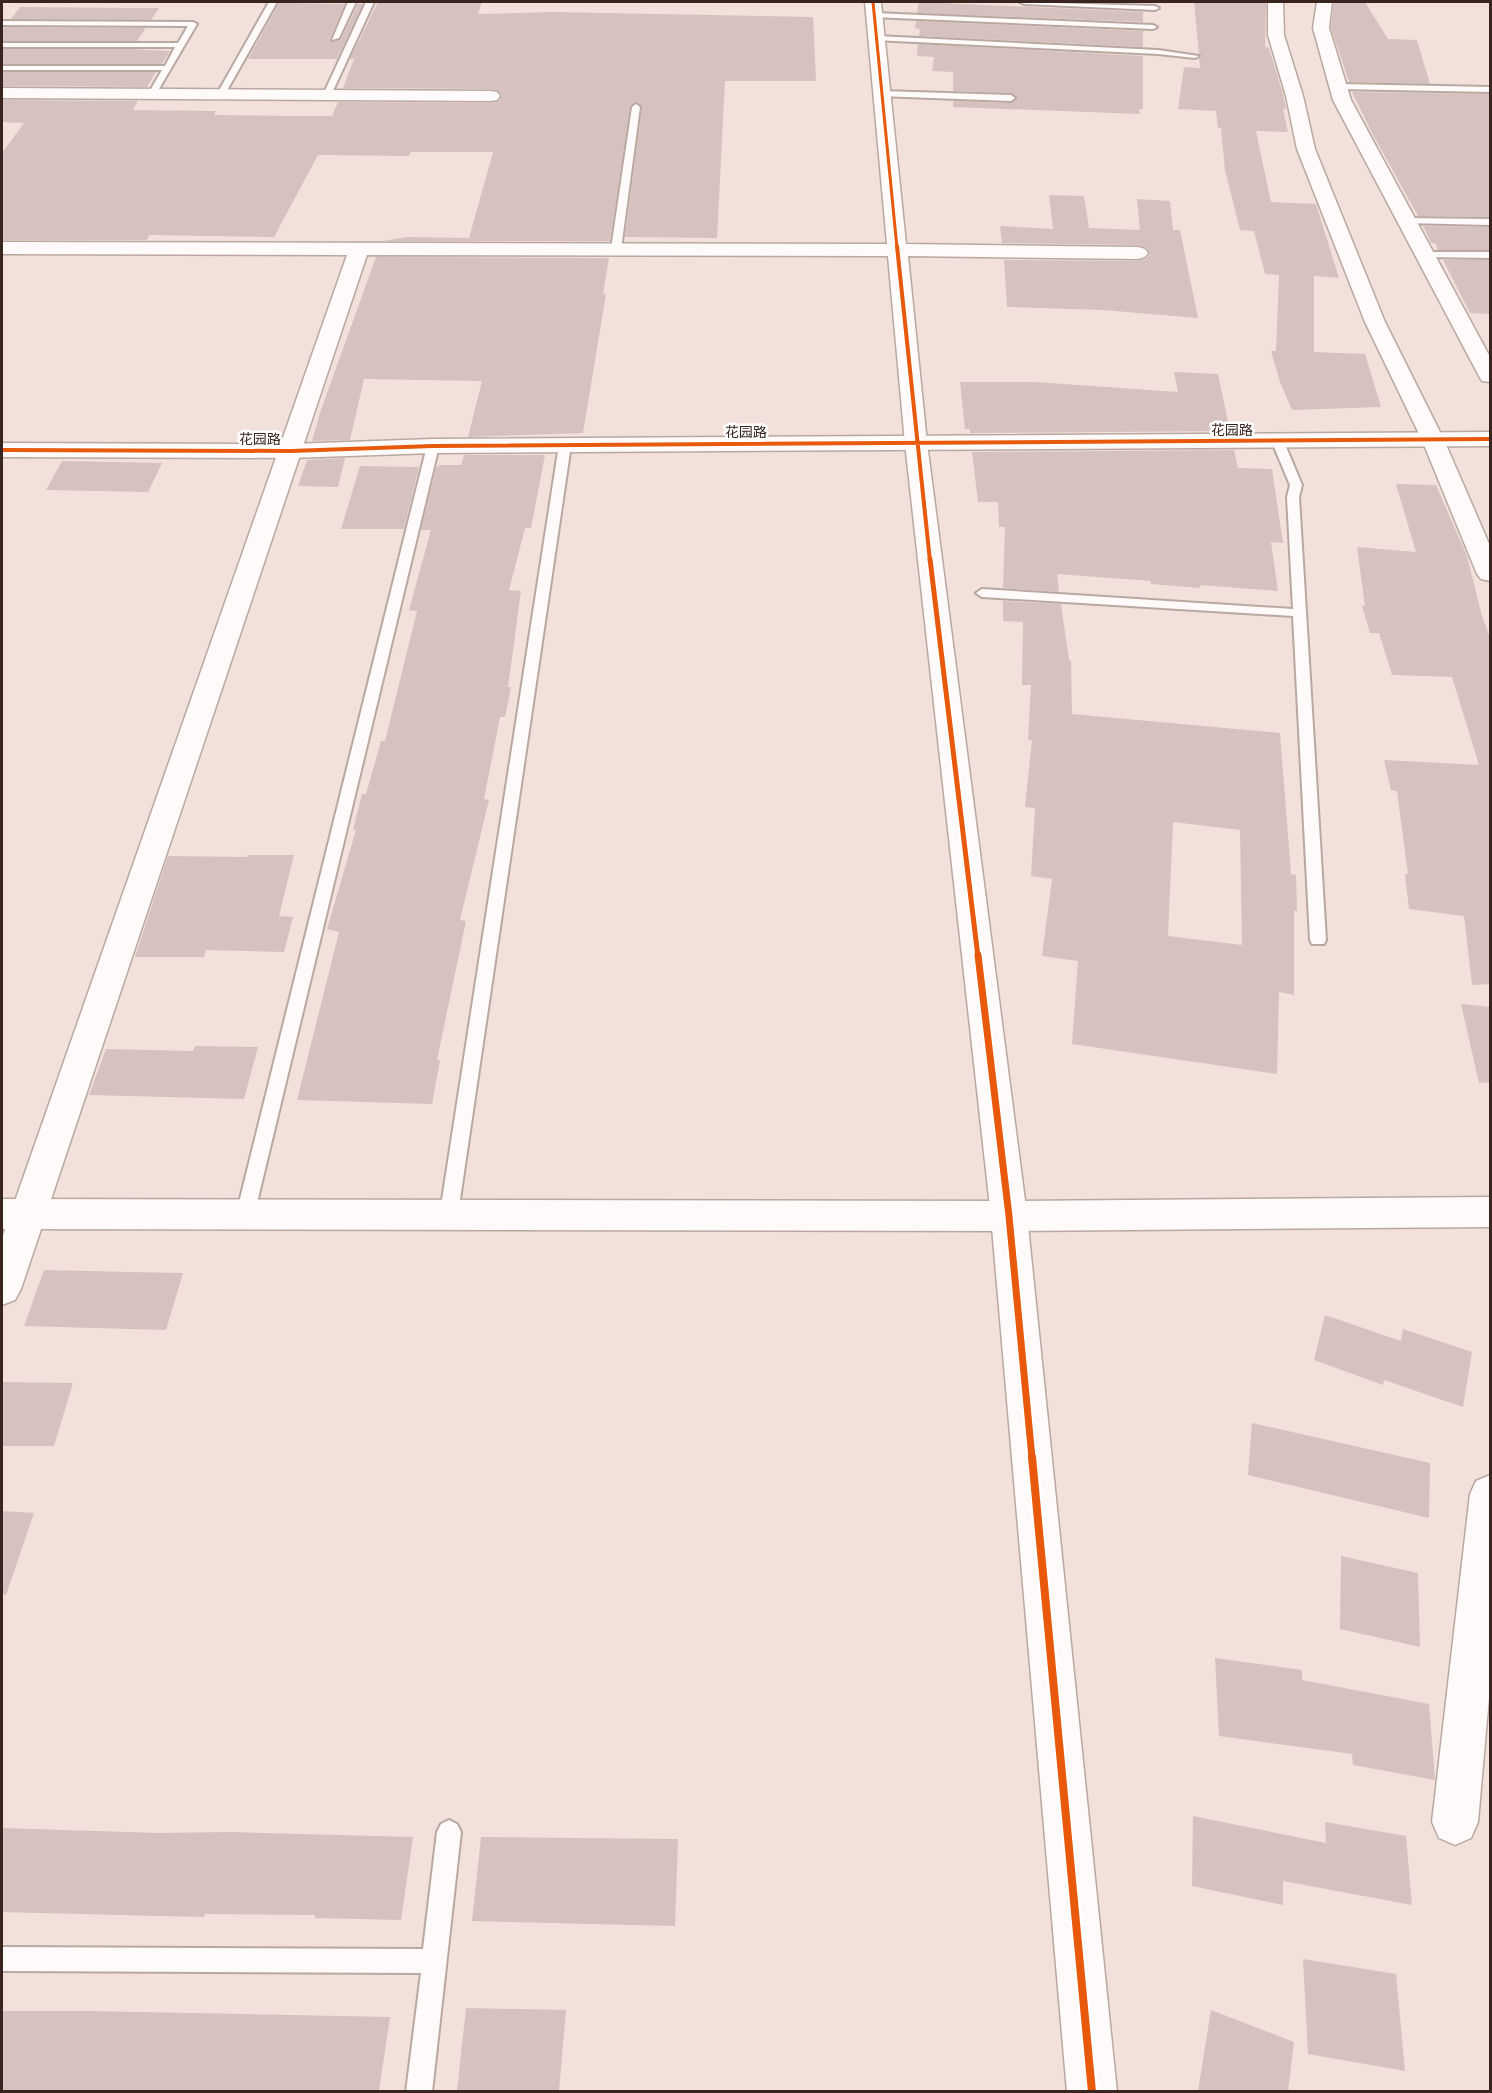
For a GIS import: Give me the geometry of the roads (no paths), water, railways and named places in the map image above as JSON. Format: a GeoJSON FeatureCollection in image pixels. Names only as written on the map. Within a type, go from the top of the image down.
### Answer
{"type":"FeatureCollection","features":[{"type":"Feature","properties":{"kind":"street"},"geometry":{"type":"LineString","coordinates":[[1275,2],[1273,11],[1282,58],[1300,118],[1306,149],[1376,322],[1433,440],[1491,574]]}},
{"type":"Feature","properties":{"kind":"street"},"geometry":{"type":"LineString","coordinates":[[1324,2],[1321,28],[1342,100],[1491,376]]}},
{"type":"Feature","properties":{"kind":"street"},"geometry":{"type":"LineString","coordinates":[[875,18],[916,443],[1009,1216],[1092,2091]]}},
{"type":"Feature","properties":{"kind":"street"},"geometry":{"type":"LineString","coordinates":[[2,93],[491,96]]}},
{"type":"Feature","properties":{"kind":"street"},"geometry":{"type":"LineString","coordinates":[[2,248],[898,250],[1138,253]]}},
{"type":"Feature","properties":{"kind":"street"},"geometry":{"type":"LineString","coordinates":[[2,1289],[15,1214],[291,451],[359,248]]}},
{"type":"Feature","properties":{"kind":"street","name":"花园路"},"geometry":{"type":"LineString","coordinates":[[2,450],[291,451],[434,446],[1491,439]]}},
{"type":"Feature","properties":{"kind":"street"},"geometry":{"type":"LineString","coordinates":[[15,1214],[449,1213],[1009,1216],[1491,1212]]}},
{"type":"Feature","properties":{"kind":"street"},"geometry":{"type":"LineString","coordinates":[[1455,1822],[1482,1552],[1491,1494]]}},
{"type":"Feature","properties":{"kind":"lane"},"geometry":{"type":"LineString","coordinates":[[221,94],[273,2]]}},
{"type":"Feature","properties":{"kind":"lane"},"geometry":{"type":"LineString","coordinates":[[335,38],[352,2]]}},
{"type":"Feature","properties":{"kind":"lane"},"geometry":{"type":"LineString","coordinates":[[327,95],[370,2]]}},
{"type":"Feature","properties":{"kind":"lane"},"geometry":{"type":"LineString","coordinates":[[1024,2],[1155,8]]}},
{"type":"Feature","properties":{"kind":"lane"},"geometry":{"type":"LineString","coordinates":[[875,18],[1153,27]]}},
{"type":"Feature","properties":{"kind":"lane"},"geometry":{"type":"LineString","coordinates":[[875,18],[1195,56]]}},
{"type":"Feature","properties":{"kind":"lane"},"geometry":{"type":"LineString","coordinates":[[2,23],[193,24],[152,94]]}},
{"type":"Feature","properties":{"kind":"lane"},"geometry":{"type":"LineString","coordinates":[[2,45],[180,45]]}},
{"type":"Feature","properties":{"kind":"lane"},"geometry":{"type":"LineString","coordinates":[[2,68],[167,68]]}},
{"type":"Feature","properties":{"kind":"lane"},"geometry":{"type":"LineString","coordinates":[[1340,87],[1491,90]]}},
{"type":"Feature","properties":{"kind":"lane"},"geometry":{"type":"LineString","coordinates":[[882,94],[1011,98]]}},
{"type":"Feature","properties":{"kind":"lane"},"geometry":{"type":"LineString","coordinates":[[616,249],[636,107]]}},
{"type":"Feature","properties":{"kind":"lane"},"geometry":{"type":"LineString","coordinates":[[1407,221],[1491,222]]}},
{"type":"Feature","properties":{"kind":"lane"},"geometry":{"type":"LineString","coordinates":[[1426,255],[1491,255]]}},
{"type":"Feature","properties":{"kind":"lane"},"geometry":{"type":"LineString","coordinates":[[1278,442],[1296,485],[1293,497],[1318,940]]}},
{"type":"Feature","properties":{"kind":"lane"},"geometry":{"type":"LineString","coordinates":[[449,1213],[565,445]]}},
{"type":"Feature","properties":{"kind":"lane"},"geometry":{"type":"LineString","coordinates":[[245,1215],[434,446]]}},
{"type":"Feature","properties":{"kind":"lane"},"geometry":{"type":"LineString","coordinates":[[982,593],[1300,613]]}},
{"type":"Feature","properties":{"kind":"lane"},"geometry":{"type":"LineString","coordinates":[[419,2091],[449,1832]]}},
{"type":"Feature","properties":{"kind":"lane"},"geometry":{"type":"LineString","coordinates":[[2,1959],[433,1961]]}}]}
